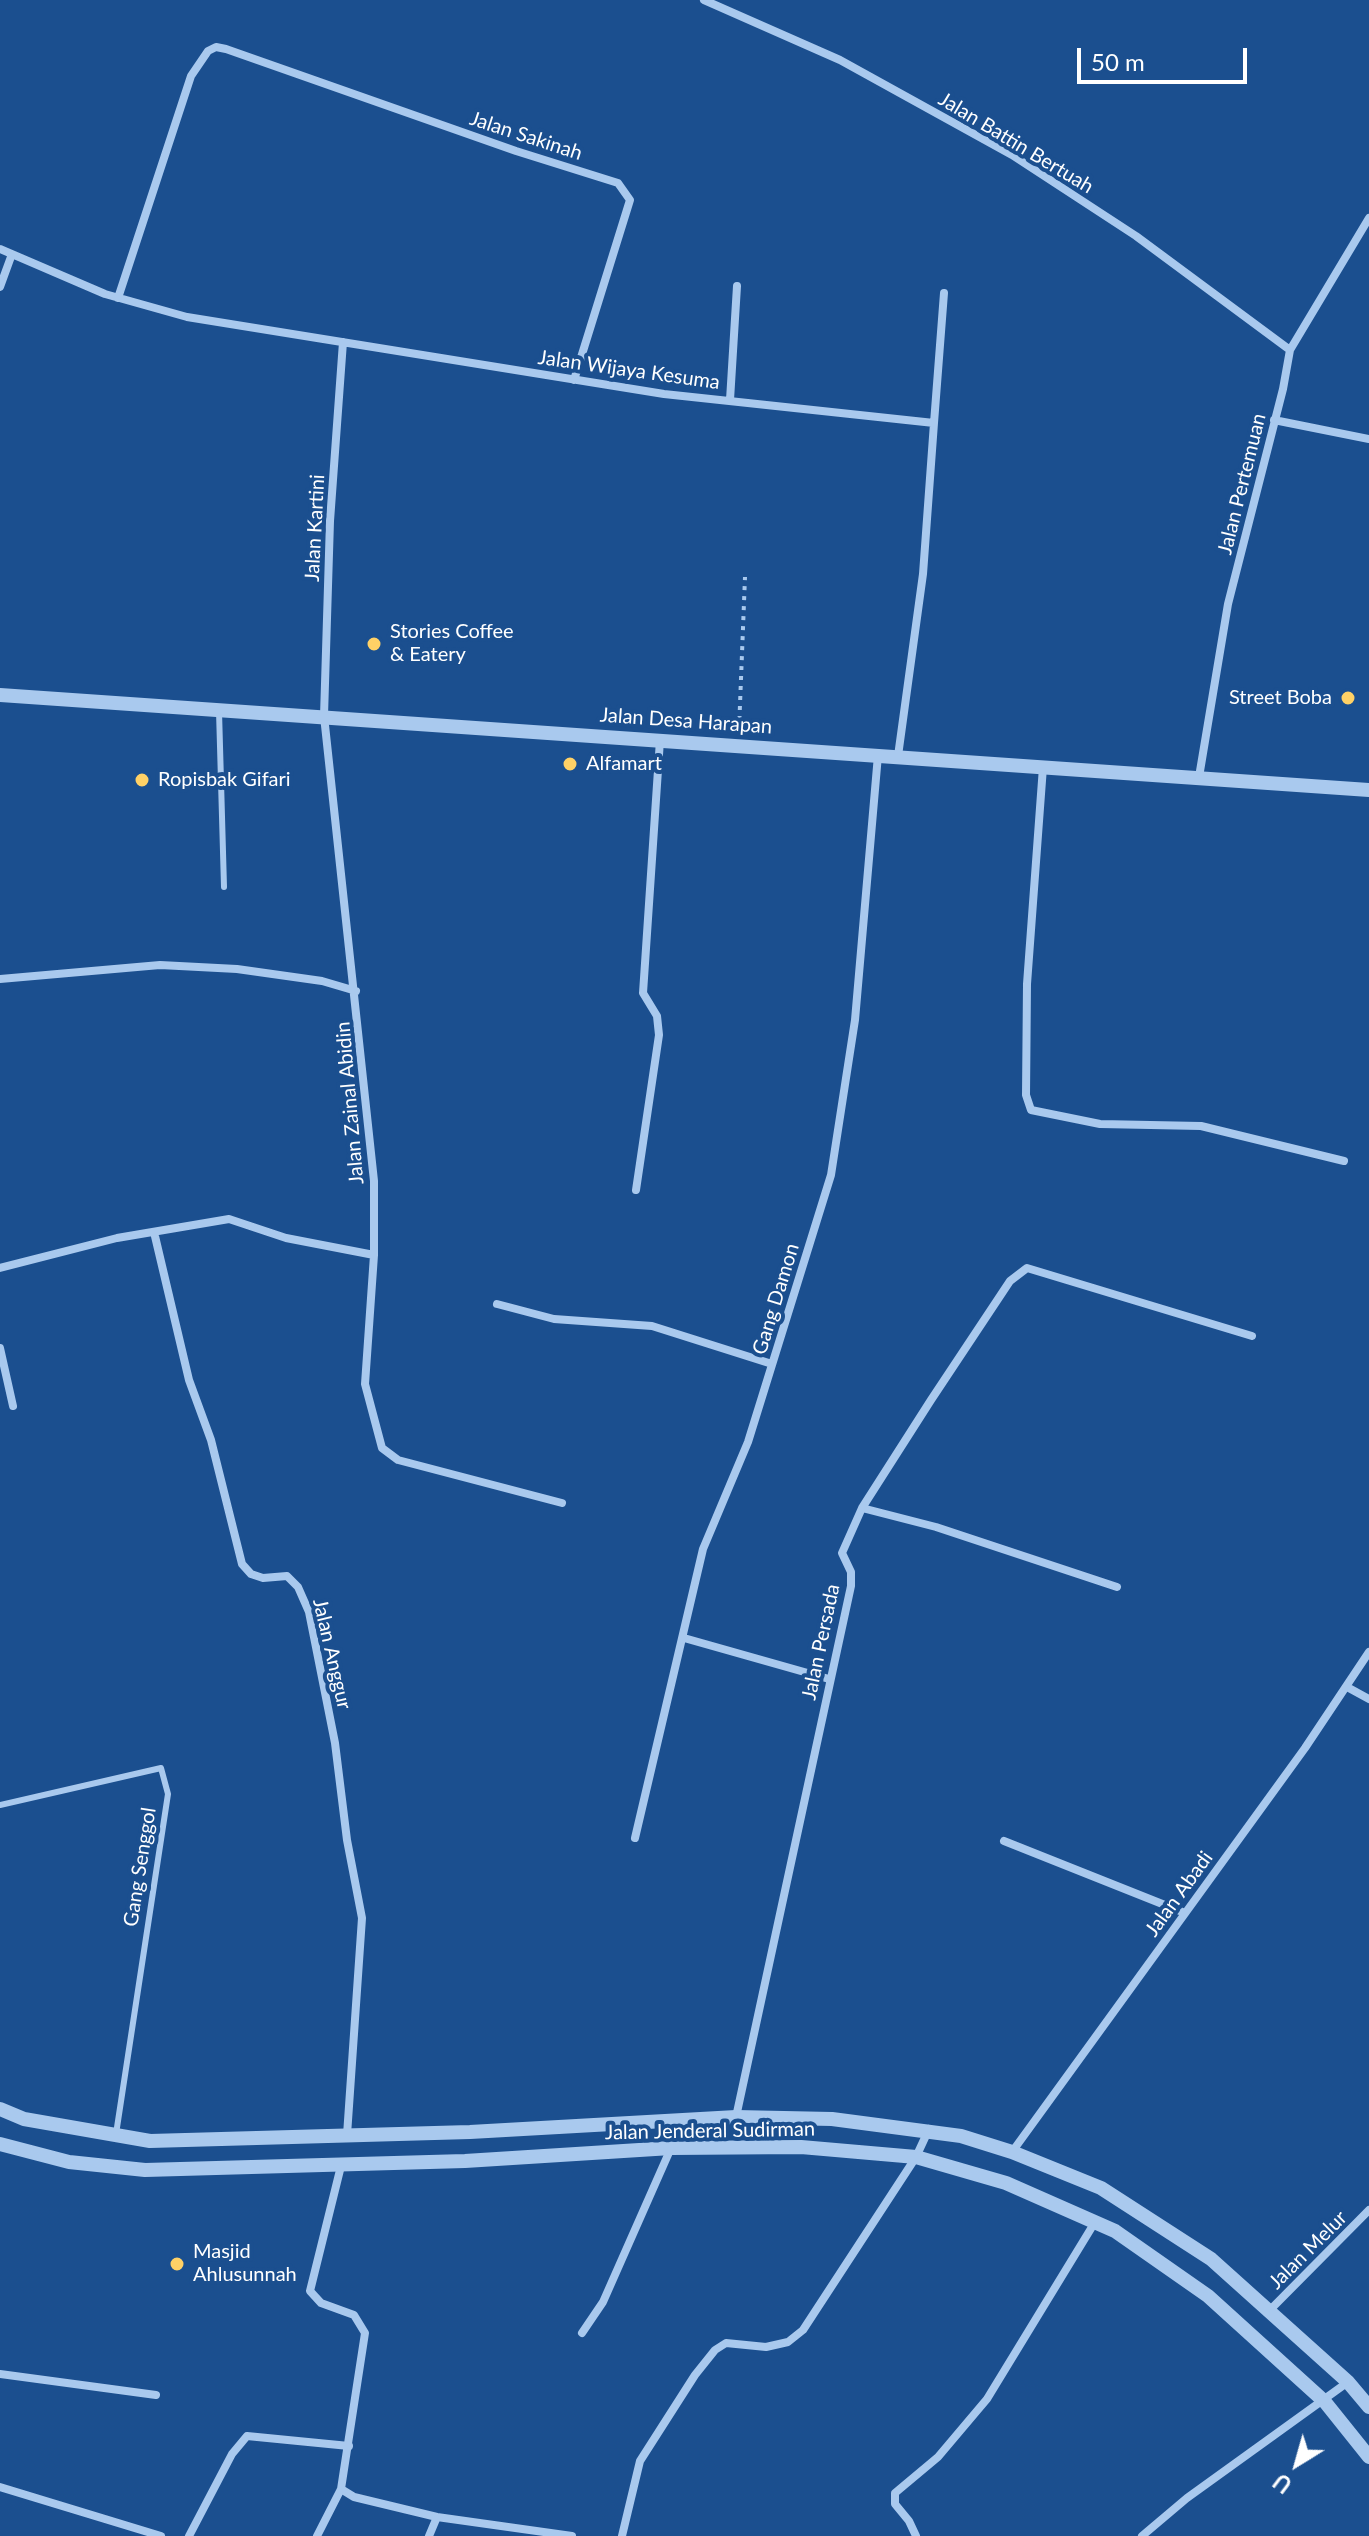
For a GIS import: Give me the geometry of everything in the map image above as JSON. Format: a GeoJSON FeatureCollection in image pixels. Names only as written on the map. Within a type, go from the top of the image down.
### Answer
{"type":"FeatureCollection","features":[{"type":"Feature","properties":{"kind":"street","name":"Jalan Battin Bertuah"},"geometry":{"type":"LineString","coordinates":[[704,0],[840,60],[1012,155],[1136,236],[1290,350]]}},
{"type":"Feature","properties":{"kind":"street","name":"Jalan Sakinah"},"geometry":{"type":"LineString","coordinates":[[118,298],[191,76],[208,51],[226,49],[516,151],[618,183],[630,200],[574,380]]}},
{"type":"Feature","properties":{"kind":"street","name":"Jalan Pertemuan"},"geometry":{"type":"LineString","coordinates":[[1199,777],[1228,604],[1290,350],[1369,218]]}},
{"type":"Feature","properties":{"kind":"street","name":"Jalan Wijaya Kesuma"},"geometry":{"type":"LineString","coordinates":[[0,249],[118,298],[187,317],[444,356],[574,380],[934,423]]}},
{"type":"Feature","properties":{"kind":"street"},"geometry":{"type":"LineString","coordinates":[[0,287],[12,254]]}},
{"type":"Feature","properties":{"kind":"street"},"geometry":{"type":"LineString","coordinates":[[730,400],[737,286]]}},
{"type":"Feature","properties":{"kind":"street"},"geometry":{"type":"LineString","coordinates":[[898,756],[923,574],[944,293]]}},
{"type":"Feature","properties":{"kind":"street","name":"Jalan Kartini"},"geometry":{"type":"LineString","coordinates":[[324,716],[330,521],[343,342]]}},
{"type":"Feature","properties":{"kind":"street"},"geometry":{"type":"LineString","coordinates":[[1274,420],[1369,439]]}},
{"type":"Feature","properties":{"kind":"street","name":"Jalan Desa Harapan"},"geometry":{"type":"LineString","coordinates":[[0,695],[1369,790]]}},
{"type":"Feature","properties":{"kind":"street","name":"Jalan Zainal Abidin"},"geometry":{"type":"LineString","coordinates":[[324,716],[356,991],[374,1181],[374,1255],[365,1384],[382,1448],[416,1467],[562,1503]]}},
{"type":"Feature","properties":{"kind":"street"},"geometry":{"type":"LineString","coordinates":[[636,1190],[659,1035],[657,1016],[643,993],[660,739]]}},
{"type":"Feature","properties":{"kind":"street","name":"Gang Damon"},"geometry":{"type":"LineString","coordinates":[[635,1838],[703,1549],[748,1442],[831,1175],[856,1005],[878,754]]}},
{"type":"Feature","properties":{"kind":"street"},"geometry":{"type":"LineString","coordinates":[[1043,767],[1027,984],[1026,1095],[1031,1110],[1100,1124],[1201,1126],[1344,1161]]}},
{"type":"Feature","properties":{"kind":"street"},"geometry":{"type":"LineString","coordinates":[[0,979],[160,965],[237,969],[322,981],[356,991]]}},
{"type":"Feature","properties":{"kind":"street"},"geometry":{"type":"LineString","coordinates":[[0,1268],[154,1232],[229,1219],[286,1238],[374,1255]]}},
{"type":"Feature","properties":{"kind":"street","name":"Jalan Anggur"},"geometry":{"type":"LineString","coordinates":[[154,1232],[189,1380],[211,1440],[242,1564],[251,1574],[263,1578],[287,1576],[298,1587],[309,1612],[335,1743],[347,1840],[362,1918],[347,2135]]}},
{"type":"Feature","properties":{"kind":"street","name":"Jalan Persada"},"geometry":{"type":"LineString","coordinates":[[736,2117],[851,1586],[851,1572],[842,1553],[862,1508],[1010,1281],[1027,1268],[1252,1336]]}},
{"type":"Feature","properties":{"kind":"street"},"geometry":{"type":"LineString","coordinates":[[497,1304],[554,1319],[652,1326],[772,1364]]}},
{"type":"Feature","properties":{"kind":"street"},"geometry":{"type":"LineString","coordinates":[[0,1348],[13,1406]]}},
{"type":"Feature","properties":{"kind":"street"},"geometry":{"type":"LineString","coordinates":[[862,1508],[936,1527],[1117,1587]]}},
{"type":"Feature","properties":{"kind":"street"},"geometry":{"type":"LineString","coordinates":[[684,1638],[829,1679]]}},
{"type":"Feature","properties":{"kind":"street","name":"Jalan Abadi"},"geometry":{"type":"LineString","coordinates":[[1012,2152],[1347,1687],[1369,1652]]}},
{"type":"Feature","properties":{"kind":"street"},"geometry":{"type":"LineString","coordinates":[[1347,1687],[1369,1699]]}},
{"type":"Feature","properties":{"kind":"street"},"geometry":{"type":"LineString","coordinates":[[1004,1841],[1185,1913]]}},
{"type":"Feature","properties":{"kind":"street","name":"Jalan Jenderal Sudirman"},"geometry":{"type":"LineString","coordinates":[[0,2109],[24,2119],[116,2136],[165,2141],[736,2117],[832,2119],[929,2129],[1012,2152],[1101,2188],[1211,2259],[1348,2382],[1369,2407]]}},
{"type":"Feature","properties":{"kind":"street"},"geometry":{"type":"LineString","coordinates":[[622,2536],[640,2461],[715,2350],[726,2343],[766,2347],[788,2342],[803,2330],[916,2157],[929,2129]]}},
{"type":"Feature","properties":{"kind":"street","name":"Jalan Jenderal Sudirman"},"geometry":{"type":"LineString","coordinates":[[0,2144],[69,2162],[145,2170],[341,2166],[671,2148],[801,2147],[916,2157],[1006,2183],[1115,2231],[1208,2296],[1325,2402],[1369,2457]]}},
{"type":"Feature","properties":{"kind":"street"},"geometry":{"type":"LineString","coordinates":[[582,2333],[603,2302],[671,2148]]}},
{"type":"Feature","properties":{"kind":"street"},"geometry":{"type":"LineString","coordinates":[[317,2536],[341,2489],[365,2333],[354,2315],[321,2303],[310,2291],[341,2166]]}},
{"type":"Feature","properties":{"kind":"street","name":"Jalan Melur"},"geometry":{"type":"LineString","coordinates":[[1269,2311],[1369,2210]]}},
{"type":"Feature","properties":{"kind":"street"},"geometry":{"type":"LineString","coordinates":[[916,2536],[895,2504],[895,2493],[938,2457],[987,2399],[1095,2222]]}},
{"type":"Feature","properties":{"kind":"street"},"geometry":{"type":"LineString","coordinates":[[0,2374],[156,2395]]}},
{"type":"Feature","properties":{"kind":"street"},"geometry":{"type":"LineString","coordinates":[[1142,2536],[1187,2498],[1325,2402],[1348,2382]]}},
{"type":"Feature","properties":{"kind":"street"},"geometry":{"type":"LineString","coordinates":[[189,2536],[232,2454],[247,2436],[349,2446]]}},
{"type":"Feature","properties":{"kind":"street"},"geometry":{"type":"LineString","coordinates":[[0,2487],[161,2536]]}},
{"type":"Feature","properties":{"kind":"street"},"geometry":{"type":"LineString","coordinates":[[341,2489],[354,2497],[437,2517],[572,2536]]}},
{"type":"Feature","properties":{"kind":"street"},"geometry":{"type":"LineString","coordinates":[[429,2536],[437,2517]]}},
{"type":"Feature","properties":{"kind":"lane"},"geometry":{"type":"LineString","coordinates":[[219,708],[224,887]]}},
{"type":"Feature","properties":{"kind":"lane","name":"Gang Senggol"},"geometry":{"type":"LineString","coordinates":[[0,1805],[161,1768],[168,1794],[116,2136]]}},
{"type":"Feature","properties":{"kind":"path"},"geometry":{"type":"LineString","coordinates":[[739,744],[745,577]]}},
{"type":"Feature","properties":{"kind":"place","name":"Stories Coffee & Eatery"},"geometry":{"type":"Point","coordinates":[374,644]}},
{"type":"Feature","properties":{"kind":"place","name":"Street Boba"},"geometry":{"type":"Point","coordinates":[1348,698]}},
{"type":"Feature","properties":{"kind":"place","name":"Alfamart"},"geometry":{"type":"Point","coordinates":[570,764]}},
{"type":"Feature","properties":{"kind":"place","name":"Ropisbak Gifari"},"geometry":{"type":"Point","coordinates":[142,780]}},
{"type":"Feature","properties":{"kind":"place","name":"Masjid Ahlusunnah"},"geometry":{"type":"Point","coordinates":[177,2264]}}]}
